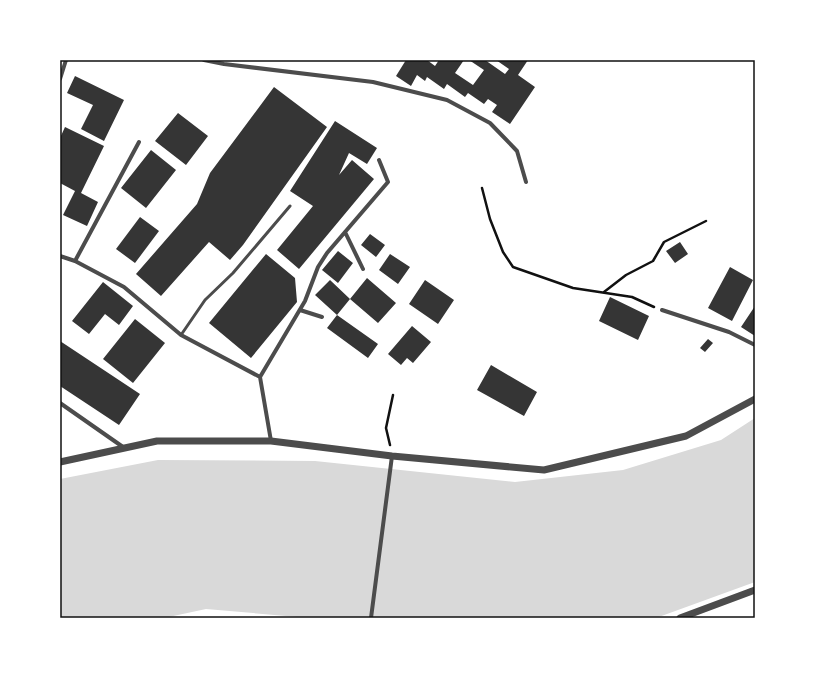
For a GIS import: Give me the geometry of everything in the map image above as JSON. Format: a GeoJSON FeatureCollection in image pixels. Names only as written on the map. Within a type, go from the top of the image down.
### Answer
{"type":"FeatureCollection","features":[{"type":"Feature","properties":{"kind":"street"},"geometry":{"type":"LineString","coordinates":[[60,78],[66,60]]}},
{"type":"Feature","properties":{"kind":"street"},"geometry":{"type":"LineString","coordinates":[[204,60],[373,82],[447,100],[490,123],[517,151],[526,182]]}},
{"type":"Feature","properties":{"kind":"street"},"geometry":{"type":"LineString","coordinates":[[75,261],[139,142]]}},
{"type":"Feature","properties":{"kind":"street"},"geometry":{"type":"LineString","coordinates":[[271,441],[260,377],[300,310],[318,267],[327,252],[388,182],[380,160]]}},
{"type":"Feature","properties":{"kind":"street"},"geometry":{"type":"LineString","coordinates":[[345,232],[363,269]]}},
{"type":"Feature","properties":{"kind":"street"},"geometry":{"type":"LineString","coordinates":[[60,256],[75,261],[124,287],[181,335],[260,377]]}},
{"type":"Feature","properties":{"kind":"street"},"geometry":{"type":"LineString","coordinates":[[300,310],[322,317]]}},
{"type":"Feature","properties":{"kind":"street"},"geometry":{"type":"LineString","coordinates":[[662,310],[730,332],[755,344]]}},
{"type":"Feature","properties":{"kind":"street"},"geometry":{"type":"LineString","coordinates":[[60,462],[157,441],[271,441],[392,456],[544,470],[686,436],[755,399]]}},
{"type":"Feature","properties":{"kind":"street"},"geometry":{"type":"LineString","coordinates":[[60,403],[125,449]]}},
{"type":"Feature","properties":{"kind":"street"},"geometry":{"type":"LineString","coordinates":[[370,618],[392,456]]}},
{"type":"Feature","properties":{"kind":"street"},"geometry":{"type":"LineString","coordinates":[[680,618],[755,590]]}},
{"type":"Feature","properties":{"kind":"lane"},"geometry":{"type":"LineString","coordinates":[[181,335],[205,300],[233,273],[290,206]]}},
{"type":"Feature","properties":{"kind":"path"},"geometry":{"type":"LineString","coordinates":[[482,188],[490,220],[503,252],[513,268],[573,288],[632,297],[662,310]]}},
{"type":"Feature","properties":{"kind":"path"},"geometry":{"type":"LineString","coordinates":[[603,292],[626,275],[653,261],[664,242],[706,221]]}},
{"type":"Feature","properties":{"kind":"path"},"geometry":{"type":"LineString","coordinates":[[392,456],[386,428],[393,395]]}},
{"type":"Feature","properties":{"kind":"shaded area"},"geometry":{"type":"Polygon","coordinates":[[[755,418],[755,582],[656,618],[309,618],[206,609],[164,618],[60,618],[60,479],[158,460],[315,461],[515,482],[623,470],[721,440],[755,418]]]}},
{"type":"Feature","properties":{"kind":"building"},"geometry":{"type":"Polygon","coordinates":[[[406,60],[427,60],[435,66],[439,60],[464,60],[455,73],[473,85],[484,70],[469,60],[485,60],[505,74],[509,69],[496,60],[528,60],[518,75],[535,87],[510,124],[492,112],[497,105],[488,99],[484,104],[468,93],[465,97],[447,84],[444,89],[427,77],[425,81],[417,75],[411,86],[396,76],[406,60]]]}},
{"type":"Feature","properties":{"kind":"building"},"geometry":{"type":"Polygon","coordinates":[[[75,76],[124,100],[104,141],[81,129],[93,105],[67,93],[75,76]]]}},
{"type":"Feature","properties":{"kind":"building"},"geometry":{"type":"Polygon","coordinates":[[[274,87],[327,127],[243,245],[230,260],[209,242],[161,296],[136,274],[197,204],[210,173],[274,87]]]}},
{"type":"Feature","properties":{"kind":"building"},"geometry":{"type":"Polygon","coordinates":[[[178,113],[208,136],[186,165],[155,141],[178,113]]]}},
{"type":"Feature","properties":{"kind":"building"},"geometry":{"type":"Polygon","coordinates":[[[335,121],[377,148],[367,164],[349,153],[339,175],[352,160],[374,179],[299,269],[277,250],[313,206],[290,191],[335,121]]]}},
{"type":"Feature","properties":{"kind":"building"},"geometry":{"type":"Polygon","coordinates":[[[65,127],[104,146],[81,193],[98,202],[87,226],[63,215],[75,191],[60,183],[60,138],[65,127]]]}},
{"type":"Feature","properties":{"kind":"building"},"geometry":{"type":"Polygon","coordinates":[[[151,150],[176,170],[146,208],[121,188],[151,150]]]}},
{"type":"Feature","properties":{"kind":"building"},"geometry":{"type":"Polygon","coordinates":[[[140,217],[159,231],[135,263],[116,249],[140,217]]]}},
{"type":"Feature","properties":{"kind":"building"},"geometry":{"type":"Polygon","coordinates":[[[370,234],[385,245],[376,257],[361,245],[370,234]]]}},
{"type":"Feature","properties":{"kind":"building"},"geometry":{"type":"Polygon","coordinates":[[[680,242],[688,254],[675,263],[666,251],[680,242]]]}},
{"type":"Feature","properties":{"kind":"building"},"geometry":{"type":"Polygon","coordinates":[[[338,251],[353,263],[338,283],[322,270],[338,251]]]}},
{"type":"Feature","properties":{"kind":"building"},"geometry":{"type":"Polygon","coordinates":[[[266,254],[295,278],[297,302],[251,358],[209,323],[266,254]]]}},
{"type":"Feature","properties":{"kind":"building"},"geometry":{"type":"Polygon","coordinates":[[[390,254],[410,267],[398,284],[379,270],[390,254]]]}},
{"type":"Feature","properties":{"kind":"building"},"geometry":{"type":"Polygon","coordinates":[[[730,267],[753,280],[732,321],[708,308],[730,267]]]}},
{"type":"Feature","properties":{"kind":"building"},"geometry":{"type":"Polygon","coordinates":[[[367,278],[396,303],[378,323],[350,299],[367,278]]]}},
{"type":"Feature","properties":{"kind":"building"},"geometry":{"type":"Polygon","coordinates":[[[330,280],[350,299],[337,315],[315,295],[330,280]]]}},
{"type":"Feature","properties":{"kind":"building"},"geometry":{"type":"Polygon","coordinates":[[[425,280],[454,300],[438,324],[409,304],[425,280]]]}},
{"type":"Feature","properties":{"kind":"building"},"geometry":{"type":"Polygon","coordinates":[[[103,282],[133,306],[119,325],[105,314],[89,334],[72,321],[103,282]]]}},
{"type":"Feature","properties":{"kind":"building"},"geometry":{"type":"Polygon","coordinates":[[[610,297],[649,316],[638,340],[599,321],[610,297]]]}},
{"type":"Feature","properties":{"kind":"building"},"geometry":{"type":"Polygon","coordinates":[[[755,306],[755,336],[741,327],[755,306]]]}},
{"type":"Feature","properties":{"kind":"building"},"geometry":{"type":"Polygon","coordinates":[[[337,315],[378,344],[368,358],[327,328],[337,315]]]}},
{"type":"Feature","properties":{"kind":"building"},"geometry":{"type":"Polygon","coordinates":[[[135,319],[165,343],[133,383],[103,359],[135,319]]]}},
{"type":"Feature","properties":{"kind":"building"},"geometry":{"type":"Polygon","coordinates":[[[412,326],[431,342],[413,363],[407,358],[401,365],[388,354],[412,326]]]}},
{"type":"Feature","properties":{"kind":"building"},"geometry":{"type":"Polygon","coordinates":[[[708,339],[713,343],[705,352],[700,348],[708,339]]]}},
{"type":"Feature","properties":{"kind":"building"},"geometry":{"type":"Polygon","coordinates":[[[60,341],[140,394],[119,425],[60,386],[60,341]]]}},
{"type":"Feature","properties":{"kind":"building"},"geometry":{"type":"Polygon","coordinates":[[[491,365],[537,392],[524,416],[477,390],[491,365]]]}}]}
